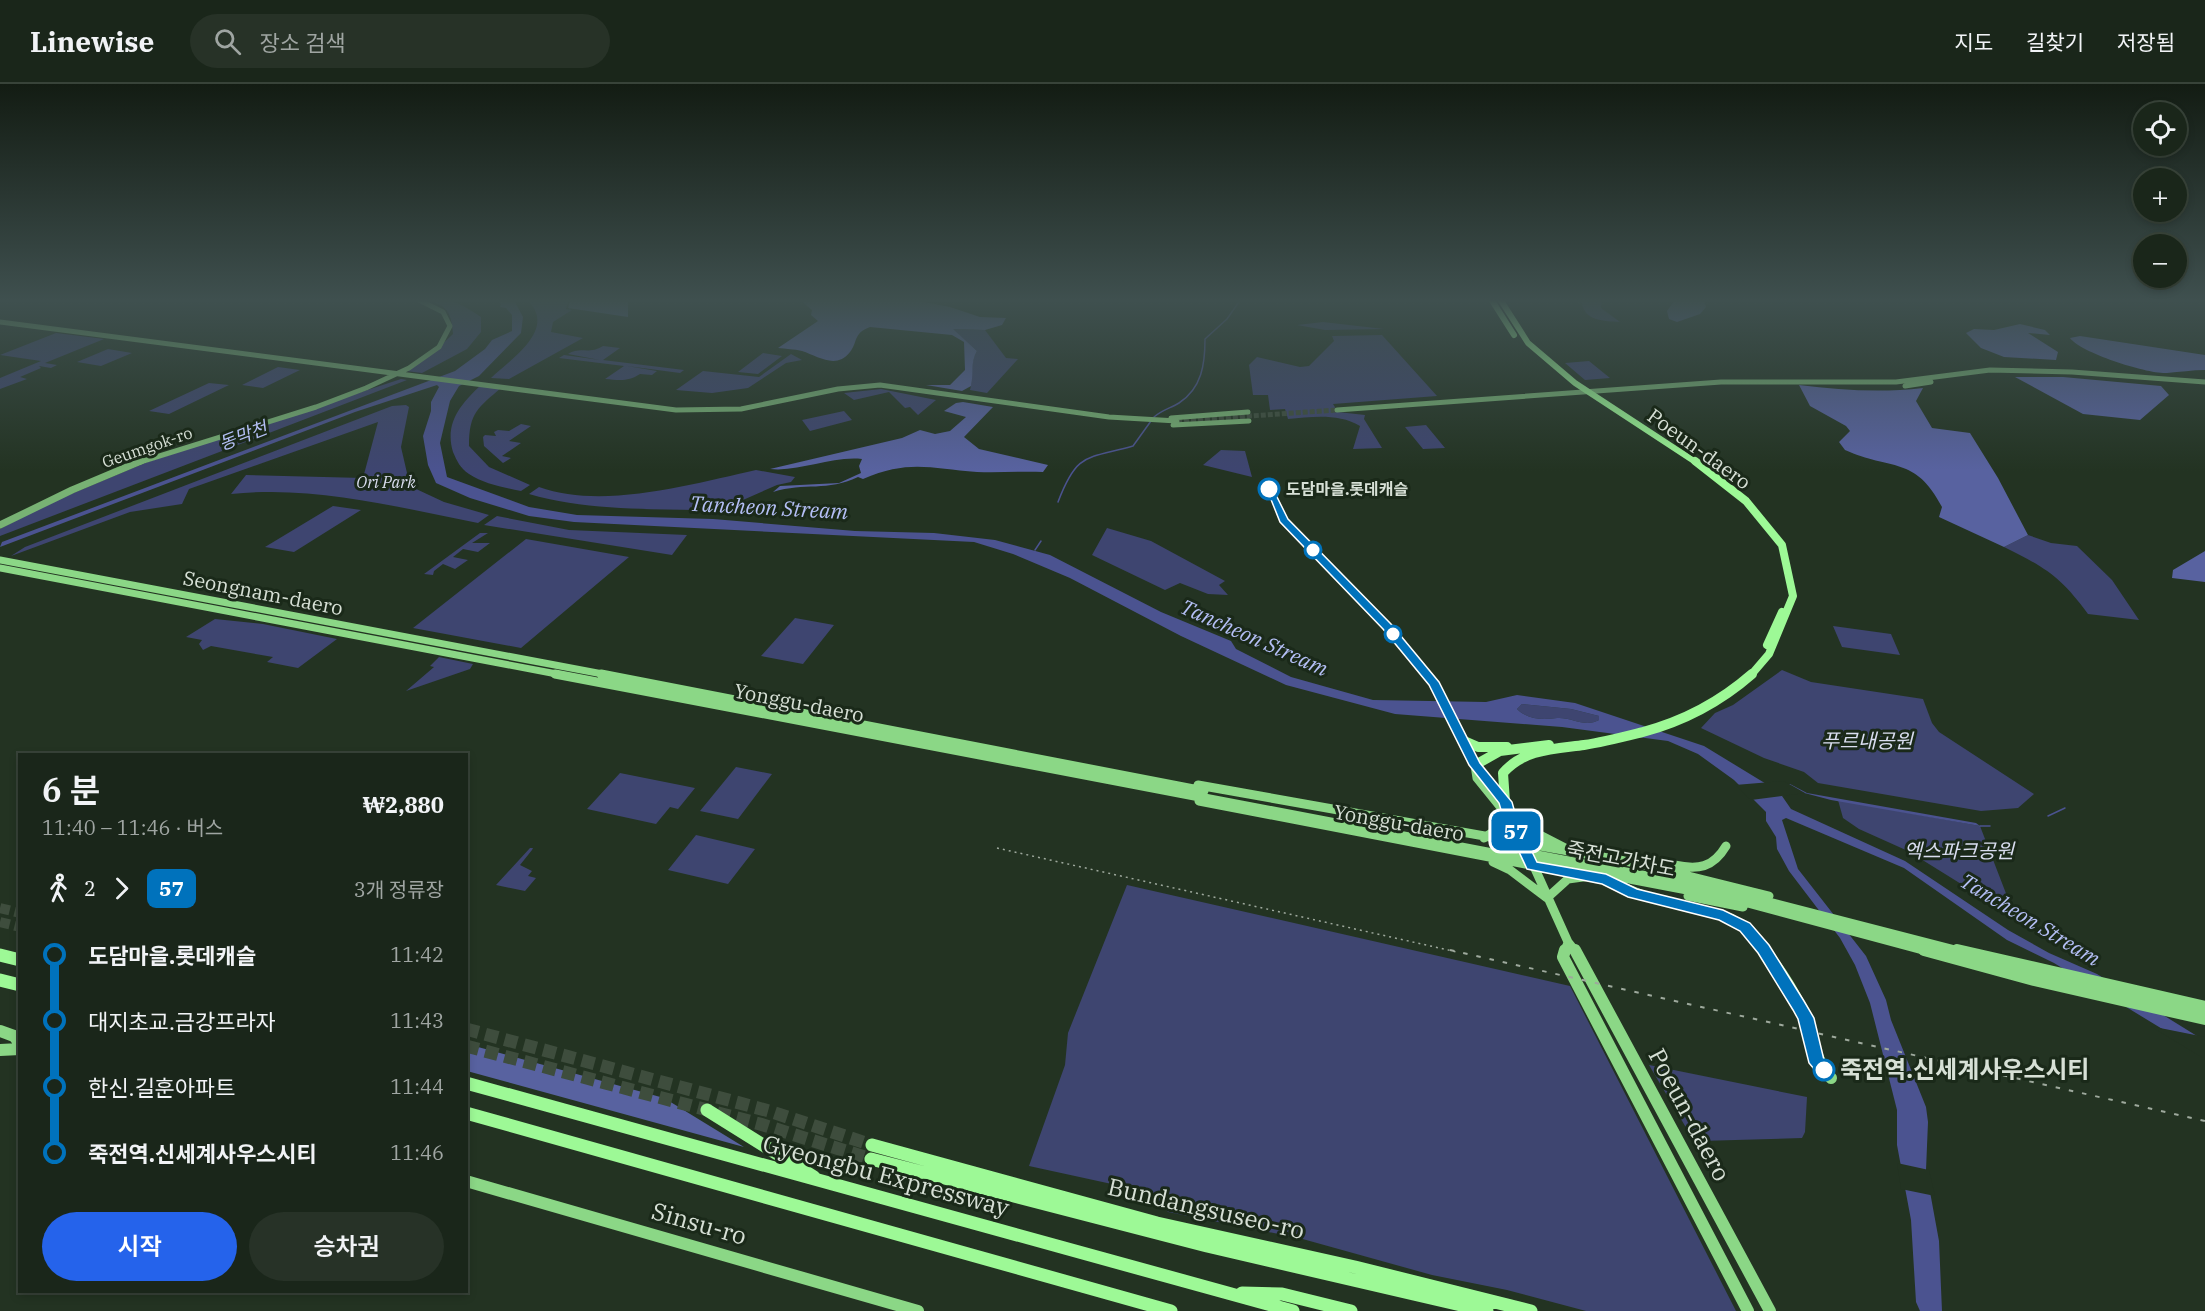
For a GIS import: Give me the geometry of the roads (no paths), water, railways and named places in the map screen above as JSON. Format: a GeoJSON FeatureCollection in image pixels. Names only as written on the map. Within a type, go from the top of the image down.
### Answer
{"type":"FeatureCollection","features":[{"type":"Feature","properties":{"kind":"highway","name":"Poeun-daero"},"geometry":{"type":"LineString","coordinates":[[1505,802],[1502,778],[1507,768],[1526,754],[1553,747],[1625,736],[1682,716],[1714,698],[1762,654],[1781,614],[1790,584],[1787,567],[1766,529],[1724,486],[1535,356]]}},
{"type":"Feature","properties":{"kind":"highway"},"geometry":{"type":"LineString","coordinates":[[1462,740],[1478,747],[1518,747]]}},
{"type":"Feature","properties":{"kind":"highway","name":"Poeun-daero"},"geometry":{"type":"LineString","coordinates":[[1475,765],[1480,759],[1518,747],[1553,747]]}},
{"type":"Feature","properties":{"kind":"highway"},"geometry":{"type":"LineString","coordinates":[[0,955],[18,960]]}},
{"type":"Feature","properties":{"kind":"highway"},"geometry":{"type":"LineString","coordinates":[[1,980],[18,984]]}},
{"type":"Feature","properties":{"kind":"highway","name":"Gyeongbu Expressway"},"geometry":{"type":"LineString","coordinates":[[468,1084],[1293,1311]]}},
{"type":"Feature","properties":{"kind":"highway"},"geometry":{"type":"LineString","coordinates":[[707,1110],[824,1182]]}},
{"type":"Feature","properties":{"kind":"highway"},"geometry":{"type":"LineString","coordinates":[[468,1114],[1172,1311]]}},
{"type":"Feature","properties":{"kind":"highway","name":"Bundangsuseo-ro"},"geometry":{"type":"LineString","coordinates":[[1487,1311],[1207,1246],[872,1152],[1157,1223],[1367,1270],[1532,1311]]}},
{"type":"Feature","properties":{"kind":"highway"},"geometry":{"type":"LineString","coordinates":[[1225,1292],[1282,1294],[1351,1311]]}},
{"type":"Feature","properties":{"kind":"main road"},"geometry":{"type":"LineString","coordinates":[[269,356],[688,411],[741,409],[862,386],[891,386],[1146,421],[1177,421]]}},
{"type":"Feature","properties":{"kind":"main road","name":"Geumgok-ro"},"geometry":{"type":"LineString","coordinates":[[0,525],[72,490],[130,466],[362,392],[401,373],[426,356]]}},
{"type":"Feature","properties":{"kind":"main road"},"geometry":{"type":"LineString","coordinates":[[1337,410],[1478,403],[1742,377],[1882,381],[2018,370],[2154,378],[2205,384]]}},
{"type":"Feature","properties":{"kind":"main road"},"geometry":{"type":"LineString","coordinates":[[1425,405],[1473,398],[1740,384],[1905,386],[1945,379],[1952,374]]}},
{"type":"Feature","properties":{"kind":"main road"},"geometry":{"type":"LineString","coordinates":[[1425,405],[1721,382],[1908,381],[1952,374]]}},
{"type":"Feature","properties":{"kind":"main road"},"geometry":{"type":"LineString","coordinates":[[1166,421],[1248,412]]}},
{"type":"Feature","properties":{"kind":"main road"},"geometry":{"type":"LineString","coordinates":[[1166,421],[1249,421]]}},
{"type":"Feature","properties":{"kind":"main road","name":"Seongnam-daero"},"geometry":{"type":"LineString","coordinates":[[0,560],[520,658]]}},
{"type":"Feature","properties":{"kind":"main road","name":"Seongnam-daero"},"geometry":{"type":"LineString","coordinates":[[0,568],[509,665]]}},
{"type":"Feature","properties":{"kind":"main road","name":"Yonggu-daero"},"geometry":{"type":"LineString","coordinates":[[520,658],[1202,794]]}},
{"type":"Feature","properties":{"kind":"main road","name":"Yonggu-daero"},"geometry":{"type":"LineString","coordinates":[[509,665],[766,716],[1601,857],[1703,877],[1881,929]]}},
{"type":"Feature","properties":{"kind":"main road","name":"Poeun-daero"},"geometry":{"type":"LineString","coordinates":[[1475,765],[1477,778],[1510,820]]}},
{"type":"Feature","properties":{"kind":"main road","name":"Yonggu-daero"},"geometry":{"type":"LineString","coordinates":[[1086,771],[1261,815],[1590,876],[1890,941]]}},
{"type":"Feature","properties":{"kind":"main road","name":"죽전고가차도"},"geometry":{"type":"LineString","coordinates":[[1202,794],[1730,892],[1881,929]]}},
{"type":"Feature","properties":{"kind":"main road","name":"죽전고가차도"},"geometry":{"type":"LineString","coordinates":[[1202,794],[1730,898],[1890,941]]}},
{"type":"Feature","properties":{"kind":"main road","name":"Poeun-daero"},"geometry":{"type":"LineString","coordinates":[[1505,802],[1510,820],[1568,942],[1580,956],[1638,1069],[1770,1311]]}},
{"type":"Feature","properties":{"kind":"main road"},"geometry":{"type":"LineString","coordinates":[[1484,837],[1510,820],[1562,847],[1601,857],[1622,855],[1687,868],[1702,867],[1716,862],[1726,846]]}},
{"type":"Feature","properties":{"kind":"main road"},"geometry":{"type":"LineString","coordinates":[[1572,853],[1567,858],[1567,863],[1578,874]]}},
{"type":"Feature","properties":{"kind":"main road"},"geometry":{"type":"LineString","coordinates":[[1476,855],[1510,870],[1547,898],[1569,879],[1590,876]]}},
{"type":"Feature","properties":{"kind":"main road"},"geometry":{"type":"LineString","coordinates":[[1606,880],[1633,893],[1723,916],[1745,927],[1763,949],[1806,1018],[1817,1063],[1831,1078]]}},
{"type":"Feature","properties":{"kind":"main road"},"geometry":{"type":"LineString","coordinates":[[1881,929],[2026,968],[2205,1007]]}},
{"type":"Feature","properties":{"kind":"main road"},"geometry":{"type":"LineString","coordinates":[[1890,941],[2034,980],[2205,1018]]}},
{"type":"Feature","properties":{"kind":"main road","name":"Poeun-daero"},"geometry":{"type":"LineString","coordinates":[[1568,942],[1563,957],[1748,1311]]}},
{"type":"Feature","properties":{"kind":"main road"},"geometry":{"type":"LineString","coordinates":[[0,1031],[14,1035],[18,1041]]}},
{"type":"Feature","properties":{"kind":"main road"},"geometry":{"type":"LineString","coordinates":[[0,1050],[18,1049]]}},
{"type":"Feature","properties":{"kind":"main road","name":"Sinsu-ro"},"geometry":{"type":"LineString","coordinates":[[468,1182],[918,1311]]}},
{"type":"Feature","properties":{"kind":"waterway"},"geometry":{"type":"LineString","coordinates":[[1154,417],[1179,403],[1193,390],[1201,375],[1204,356]]}},
{"type":"Feature","properties":{"kind":"waterway"},"geometry":{"type":"LineString","coordinates":[[1058,502],[1071,474],[1078,466],[1094,456],[1133,446],[1151,421]]}},
{"type":"Feature","properties":{"kind":"waterway"},"geometry":{"type":"LineString","coordinates":[[1035,550],[1041,541]]}},
{"type":"Feature","properties":{"kind":"waterway"},"geometry":{"type":"LineString","coordinates":[[2048,816],[2065,808]]}},
{"type":"Feature","properties":{"kind":"waterway"},"geometry":{"type":"LineString","coordinates":[[1980,826],[1990,826]]}},
{"type":"Feature","properties":{"kind":"tunnel"},"geometry":{"type":"LineString","coordinates":[[1177,421],[1337,410]]}},
{"type":"Feature","properties":{"kind":"tunnel"},"geometry":{"type":"LineString","coordinates":[[0,908],[18,912]]}},
{"type":"Feature","properties":{"kind":"tunnel"},"geometry":{"type":"LineString","coordinates":[[0,922],[18,926]]}},
{"type":"Feature","properties":{"kind":"tunnel"},"geometry":{"type":"LineString","coordinates":[[468,1030],[769,1111],[872,1145]]}},
{"type":"Feature","properties":{"kind":"tunnel"},"geometry":{"type":"LineString","coordinates":[[468,1047],[760,1124],[871,1159]]}},
{"type":"Feature","properties":{"kind":"railway"},"geometry":{"type":"LineString","coordinates":[[997,848],[1457,952]]}},
{"type":"Feature","properties":{"kind":"railway"},"geometry":{"type":"LineString","coordinates":[[1450,950],[2205,1121]]}},
{"type":"Feature","properties":{"kind":"place","name":"도담마을.롯데캐슬"},"geometry":{"type":"Point","coordinates":[1269,489]}},
{"type":"Feature","properties":{"kind":"place","name":"죽전역.신세계사우스시티"},"geometry":{"type":"Point","coordinates":[1824,1070]}},
{"type":"Feature","properties":{"kind":"water label","name":"동막천"},"geometry":{"type":"Point","coordinates":[243,436]}},
{"type":"Feature","properties":{"kind":"water label","name":"Tancheon Stream"},"geometry":{"type":"Point","coordinates":[769,508]}},
{"type":"Feature","properties":{"kind":"water label","name":"Tancheon Stream"},"geometry":{"type":"Point","coordinates":[1254,638]}},
{"type":"Feature","properties":{"kind":"water label","name":"Tancheon Stream"},"geometry":{"type":"Point","coordinates":[2030,920]}},
{"type":"Feature","properties":{"kind":"park label","name":"Ori Park"},"geometry":{"type":"Point","coordinates":[386,482]}},
{"type":"Feature","properties":{"kind":"park label","name":"푸르내공원"},"geometry":{"type":"Point","coordinates":[1867,741]}},
{"type":"Feature","properties":{"kind":"park label","name":"엑스파크공원"},"geometry":{"type":"Point","coordinates":[1959,851]}}]}
